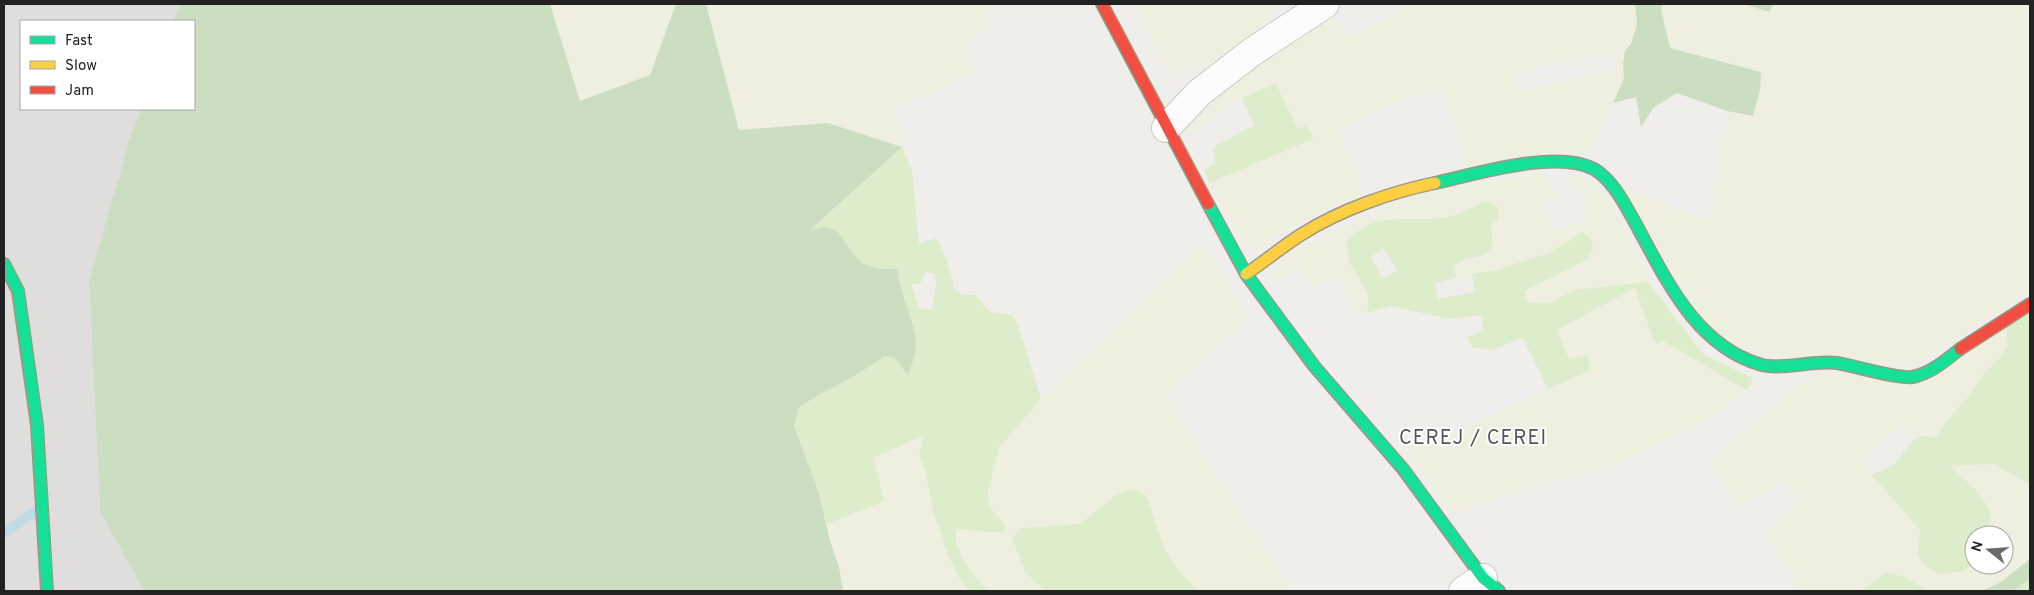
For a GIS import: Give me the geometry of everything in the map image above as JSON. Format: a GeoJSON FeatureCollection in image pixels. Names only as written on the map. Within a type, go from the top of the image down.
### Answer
{"type":"FeatureCollection","features":[{"type":"Feature","properties":{"kind":"street"},"geometry":{"type":"LineString","coordinates":[[1102,4],[1166,128],[1246,274],[1314,366],[1403,469],[1481,587]]}},
{"type":"Feature","properties":{"kind":"street"},"geometry":{"type":"LineString","coordinates":[[1166,128],[1199,93],[1252,52],[1325,4]]}},
{"type":"Feature","properties":{"kind":"street"},"geometry":{"type":"LineString","coordinates":[[1246,274],[1303,233],[1355,208],[1409,188],[1537,162],[1576,162],[1595,170],[1617,191],[1677,297],[1702,330],[1736,354],[1763,365],[1834,364],[1911,377],[1932,370],[1981,334],[2030,304]]}},
{"type":"Feature","properties":{"kind":"street"},"geometry":{"type":"LineString","coordinates":[[4,264],[18,291],[36,416],[47,591]]}},
{"type":"Feature","properties":{"kind":"shaded area"},"geometry":{"type":"Polygon","coordinates":[[[4,4],[180,4],[173,20],[20,20],[20,110],[141,110],[130,138],[89,282],[100,512],[144,591],[4,591],[4,4]]]}},
{"type":"Feature","properties":{"kind":"green space"},"geometry":{"type":"Polygon","coordinates":[[[180,4],[550,4],[580,101],[650,75],[676,4],[706,4],[739,130],[828,123],[902,147],[810,230],[824,227],[836,230],[855,255],[865,264],[884,269],[898,269],[916,345],[908,376],[895,358],[884,356],[864,370],[798,408],[794,426],[819,493],[830,541],[839,567],[843,591],[144,591],[100,512],[89,281],[130,138],[141,110],[195,110],[195,20],[173,20],[180,4]]]}},
{"type":"Feature","properties":{"kind":"green space"},"geometry":{"type":"Polygon","coordinates":[[[550,4],[676,4],[651,75],[580,101],[550,4]]]}},
{"type":"Feature","properties":{"kind":"green space"},"geometry":{"type":"Polygon","coordinates":[[[706,4],[984,4],[990,29],[964,42],[971,73],[896,108],[902,147],[828,123],[739,130],[706,4]]]}},
{"type":"Feature","properties":{"kind":"green space"},"geometry":{"type":"Polygon","coordinates":[[[1137,4],[1275,4],[1271,21],[1213,62],[1171,74],[1152,41],[1137,4]]]}},
{"type":"Feature","properties":{"kind":"green space"},"geometry":{"type":"Polygon","coordinates":[[[1410,4],[1635,4],[1637,24],[1631,44],[1625,51],[1623,64],[1624,78],[1590,151],[1520,156],[1469,169],[1444,88],[1426,91],[1337,128],[1363,194],[1321,211],[1250,251],[1209,183],[1313,139],[1307,125],[1298,129],[1276,84],[1241,98],[1191,136],[1186,124],[1197,106],[1246,69],[1331,16],[1354,36],[1410,4]],[[1613,51],[1515,72],[1518,93],[1615,69],[1613,51]]]}},
{"type":"Feature","properties":{"kind":"green space"},"geometry":{"type":"Polygon","coordinates":[[[1635,4],[1663,4],[1661,10],[1670,48],[1761,72],[1760,90],[1753,116],[1727,111],[1677,93],[1654,107],[1641,127],[1636,97],[1613,103],[1624,78],[1623,64],[1625,51],[1631,44],[1637,24],[1635,4]]]}},
{"type":"Feature","properties":{"kind":"green space"},"geometry":{"type":"Polygon","coordinates":[[[1663,4],[1744,4],[1769,12],[1774,4],[2030,4],[2030,290],[1916,365],[1774,356],[1710,332],[1622,186],[1709,222],[1720,171],[1727,111],[1753,116],[1761,72],[1670,48],[1661,10],[1663,4]]]}},
{"type":"Feature","properties":{"kind":"green space"},"geometry":{"type":"Polygon","coordinates":[[[1744,4],[1774,4],[1769,12],[1744,4]]]}},
{"type":"Feature","properties":{"kind":"green space"},"geometry":{"type":"Polygon","coordinates":[[[1276,84],[1298,129],[1307,125],[1313,139],[1209,183],[1204,170],[1215,163],[1213,147],[1255,125],[1241,98],[1276,84]]]}},
{"type":"Feature","properties":{"kind":"green space"},"geometry":{"type":"Polygon","coordinates":[[[902,147],[912,170],[919,244],[936,238],[948,263],[954,289],[963,295],[975,295],[990,312],[1012,315],[1017,322],[1041,399],[999,448],[988,490],[990,508],[1006,526],[1003,533],[956,529],[958,547],[965,563],[988,591],[969,591],[959,578],[947,553],[934,515],[925,469],[919,455],[924,435],[873,458],[884,501],[827,524],[819,493],[794,426],[798,408],[864,370],[884,356],[895,358],[909,375],[916,345],[898,269],[880,269],[867,266],[856,257],[846,242],[809,231],[902,147]],[[926,272],[920,284],[911,284],[919,308],[932,310],[936,285],[934,274],[926,272]]]}},
{"type":"Feature","properties":{"kind":"green space"},"geometry":{"type":"Polygon","coordinates":[[[1542,173],[1560,197],[1542,204],[1551,233],[1581,223],[1588,207],[1568,174],[1594,181],[1613,210],[1641,263],[1648,282],[1576,290],[1549,303],[1528,302],[1524,292],[1588,259],[1593,249],[1590,237],[1581,232],[1550,253],[1493,271],[1458,277],[1454,273],[1453,266],[1459,261],[1481,258],[1494,237],[1486,201],[1445,218],[1392,218],[1346,242],[1348,261],[1369,295],[1367,313],[1358,316],[1339,273],[1315,288],[1298,266],[1274,283],[1275,270],[1290,252],[1416,194],[1542,173]]]}},
{"type":"Feature","properties":{"kind":"green space"},"geometry":{"type":"Polygon","coordinates":[[[1486,201],[1497,206],[1499,217],[1490,227],[1493,239],[1492,247],[1482,255],[1459,262],[1453,266],[1454,273],[1458,277],[1436,283],[1438,299],[1475,292],[1472,274],[1493,271],[1550,253],[1581,232],[1590,237],[1593,249],[1588,259],[1524,291],[1528,302],[1549,303],[1575,290],[1648,282],[1704,355],[1753,378],[1748,391],[1663,341],[1655,344],[1635,288],[1557,330],[1569,359],[1587,355],[1591,370],[1548,389],[1523,338],[1492,350],[1472,347],[1468,337],[1483,330],[1481,315],[1449,319],[1391,306],[1367,313],[1369,295],[1349,262],[1346,242],[1368,225],[1380,221],[1443,218],[1486,201]],[[1384,248],[1371,257],[1382,278],[1397,271],[1384,248]]]}},
{"type":"Feature","properties":{"kind":"green space"},"geometry":{"type":"Polygon","coordinates":[[[1204,244],[1249,318],[1168,392],[1177,414],[1291,591],[1200,591],[1183,578],[1160,542],[1147,496],[1116,495],[1080,524],[1022,528],[1012,538],[1025,572],[1045,591],[988,591],[969,569],[955,541],[956,529],[1006,526],[990,508],[988,490],[999,448],[1041,399],[1204,244]]]}},
{"type":"Feature","properties":{"kind":"green space"},"geometry":{"type":"Polygon","coordinates":[[[1635,288],[1655,344],[1663,341],[1748,391],[1698,426],[1626,461],[1501,496],[1456,514],[1405,451],[1468,428],[1548,389],[1591,371],[1569,359],[1557,330],[1635,288]]]}},
{"type":"Feature","properties":{"kind":"green space"},"geometry":{"type":"Polygon","coordinates":[[[2030,311],[2030,484],[1993,464],[1949,466],[1980,495],[1989,509],[1990,518],[1988,525],[1964,525],[1964,570],[1939,574],[1922,564],[1918,553],[1920,530],[1872,475],[1894,464],[1917,438],[1928,436],[1936,438],[1945,423],[1969,396],[1981,377],[1998,360],[2008,345],[2006,326],[2030,311]]]}},
{"type":"Feature","properties":{"kind":"green space"},"geometry":{"type":"Polygon","coordinates":[[[2006,326],[2008,345],[1935,438],[1927,434],[1913,439],[1903,424],[1862,456],[1872,475],[1921,530],[1918,553],[1960,572],[1964,570],[1964,575],[2010,575],[2001,582],[1982,591],[1928,591],[1905,577],[1886,572],[1860,591],[1798,591],[1798,579],[1764,536],[1803,503],[1783,480],[1737,508],[1711,459],[1817,372],[1897,384],[2006,326]]]}},
{"type":"Feature","properties":{"kind":"green space"},"geometry":{"type":"Polygon","coordinates":[[[924,434],[919,455],[925,469],[934,515],[947,553],[969,591],[843,591],[839,567],[830,541],[827,524],[884,501],[873,458],[924,434]]]}},
{"type":"Feature","properties":{"kind":"green space"},"geometry":{"type":"Polygon","coordinates":[[[1993,464],[2030,484],[2030,559],[2014,572],[2014,525],[1988,525],[1991,517],[1987,507],[1968,481],[1948,465],[1993,464]]]}},
{"type":"Feature","properties":{"kind":"green space"},"geometry":{"type":"Polygon","coordinates":[[[1132,489],[1147,496],[1160,537],[1171,560],[1188,581],[1200,591],[1045,591],[1025,572],[1012,538],[1022,528],[1080,524],[1116,495],[1132,489]]]}},
{"type":"Feature","properties":{"kind":"green space"},"geometry":{"type":"Polygon","coordinates":[[[2030,559],[2030,579],[2012,591],[1982,591],[2001,582],[2010,575],[2014,575],[2014,572],[2030,559]]]}},
{"type":"Feature","properties":{"kind":"green space"},"geometry":{"type":"Polygon","coordinates":[[[1886,572],[1905,577],[1928,591],[1860,591],[1886,572]]]}},
{"type":"Feature","properties":{"kind":"green space"},"geometry":{"type":"Polygon","coordinates":[[[2030,579],[2030,591],[2012,591],[2030,579]]]}},
{"type":"Feature","properties":{"kind":"waterway"},"geometry":{"type":"LineString","coordinates":[[4,533],[34,512]]}},
{"type":"Feature","properties":{"kind":"traffic: fast"},"geometry":{"type":"LineString","coordinates":[[1435,183],[1494,169],[1538,162],[1559,161],[1578,163],[1594,169],[1616,191],[1670,285],[1699,325],[1738,356],[1762,365],[1779,366],[1828,362],[1886,374],[1912,377],[1931,370],[1960,349]]}},
{"type":"Feature","properties":{"kind":"traffic: fast"},"geometry":{"type":"LineString","coordinates":[[1208,204],[1246,274],[1314,366],[1403,469],[1483,578],[1499,591]]}},
{"type":"Feature","properties":{"kind":"traffic: fast"},"geometry":{"type":"LineString","coordinates":[[4,264],[18,291],[37,425],[47,591]]}},
{"type":"Feature","properties":{"kind":"traffic: slow"},"geometry":{"type":"LineString","coordinates":[[1246,274],[1295,239],[1333,217],[1401,191],[1435,183]]}},
{"type":"Feature","properties":{"kind":"traffic: jam"},"geometry":{"type":"LineString","coordinates":[[1102,4],[1208,204]]}},
{"type":"Feature","properties":{"kind":"traffic: jam"},"geometry":{"type":"LineString","coordinates":[[1960,349],[2030,304]]}},
{"type":"Feature","properties":{"kind":"district","name":"CEREJ / CEREI"},"geometry":{"type":"Point","coordinates":[1473,439]}}]}
